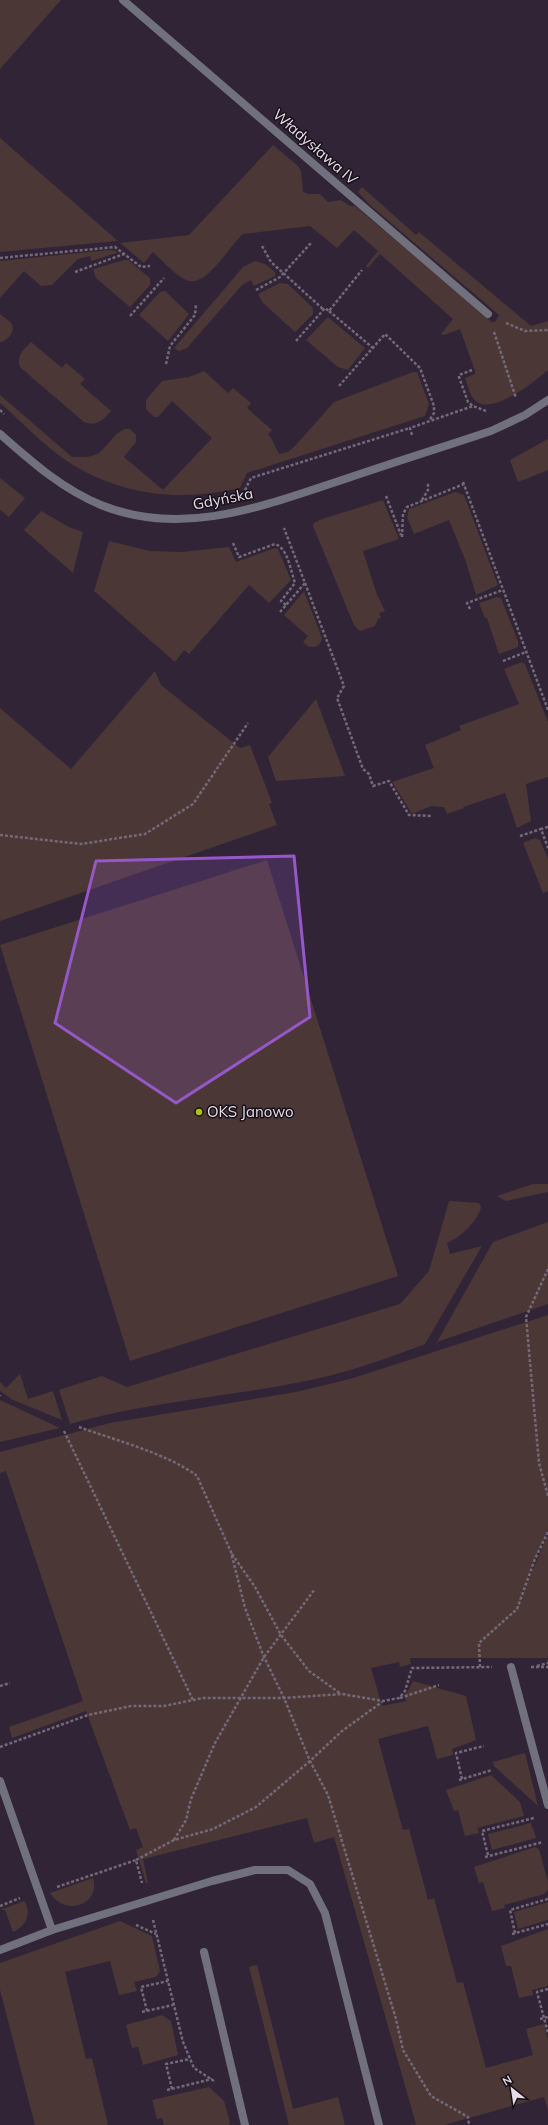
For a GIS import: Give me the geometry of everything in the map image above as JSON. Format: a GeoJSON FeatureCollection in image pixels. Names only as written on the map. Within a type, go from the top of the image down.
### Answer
{"type":"FeatureCollection","features":[{"type":"Feature","properties":{"kind":"street","name":"Władysława IV"},"geometry":{"type":"LineString","coordinates":[[123,0],[488,314]]}},
{"type":"Feature","properties":{"kind":"street","name":"Gdyńska"},"geometry":{"type":"LineString","coordinates":[[0,434],[52,478],[86,498],[115,510],[137,515],[181,520],[224,516],[254,508],[466,440],[510,422],[548,400]]}},
{"type":"Feature","properties":{"kind":"street"},"geometry":{"type":"LineString","coordinates":[[511,1668],[548,1804]]}},
{"type":"Feature","properties":{"kind":"street"},"geometry":{"type":"LineString","coordinates":[[0,1781],[52,1930]]}},
{"type":"Feature","properties":{"kind":"street"},"geometry":{"type":"LineString","coordinates":[[0,1950],[52,1930],[255,1870],[288,1870],[310,1884],[325,1913],[380,2125]]}},
{"type":"Feature","properties":{"kind":"street"},"geometry":{"type":"LineString","coordinates":[[204,1952],[245,2125]]}},
{"type":"Feature","properties":{"kind":"path"},"geometry":{"type":"LineString","coordinates":[[256,290],[280,277],[311,243]]}},
{"type":"Feature","properties":{"kind":"path"},"geometry":{"type":"LineString","coordinates":[[262,246],[267,258],[283,273],[324,310],[329,312],[373,348]]}},
{"type":"Feature","properties":{"kind":"path"},"geometry":{"type":"LineString","coordinates":[[0,258],[115,247],[141,267],[150,266]]}},
{"type":"Feature","properties":{"kind":"path"},"geometry":{"type":"LineString","coordinates":[[74,272],[124,254]]}},
{"type":"Feature","properties":{"kind":"path"},"geometry":{"type":"LineString","coordinates":[[329,312],[362,270]]}},
{"type":"Feature","properties":{"kind":"path"},"geometry":{"type":"LineString","coordinates":[[130,316],[164,278]]}},
{"type":"Feature","properties":{"kind":"path"},"geometry":{"type":"LineString","coordinates":[[166,364],[170,346],[195,315],[196,304]]}},
{"type":"Feature","properties":{"kind":"path"},"geometry":{"type":"LineString","coordinates":[[296,340],[324,310]]}},
{"type":"Feature","properties":{"kind":"path"},"geometry":{"type":"LineString","coordinates":[[488,314],[525,331],[548,330]]}},
{"type":"Feature","properties":{"kind":"path"},"geometry":{"type":"LineString","coordinates":[[488,314],[516,399]]}},
{"type":"Feature","properties":{"kind":"path"},"geometry":{"type":"LineString","coordinates":[[339,386],[385,334],[420,368],[434,406],[434,413],[428,422]]}},
{"type":"Feature","properties":{"kind":"path"},"geometry":{"type":"LineString","coordinates":[[472,370],[459,375],[459,377],[468,402],[473,406]]}},
{"type":"Feature","properties":{"kind":"path"},"geometry":{"type":"LineString","coordinates":[[0,410],[6,416]]}},
{"type":"Feature","properties":{"kind":"path"},"geometry":{"type":"LineString","coordinates":[[244,492],[251,478],[410,428]]}},
{"type":"Feature","properties":{"kind":"path"},"geometry":{"type":"LineString","coordinates":[[421,500],[428,490],[428,483]]}},
{"type":"Feature","properties":{"kind":"path"},"geometry":{"type":"LineString","coordinates":[[386,496],[402,537],[403,514],[407,507],[464,483],[548,710]]}},
{"type":"Feature","properties":{"kind":"path"},"geometry":{"type":"LineString","coordinates":[[284,528],[344,686],[338,698],[363,769],[369,774],[373,786],[388,781],[409,815],[432,816]]}},
{"type":"Feature","properties":{"kind":"path"},"geometry":{"type":"LineString","coordinates":[[233,543],[238,557],[275,544],[284,550],[295,583],[281,601],[286,605]]}},
{"type":"Feature","properties":{"kind":"path"},"geometry":{"type":"LineString","coordinates":[[280,612],[305,583]]}},
{"type":"Feature","properties":{"kind":"path"},"geometry":{"type":"LineString","coordinates":[[470,608],[467,603],[503,590]]}},
{"type":"Feature","properties":{"kind":"path"},"geometry":{"type":"LineString","coordinates":[[503,661],[526,652]]}},
{"type":"Feature","properties":{"kind":"path"},"geometry":{"type":"LineString","coordinates":[[0,835],[80,844],[145,834],[193,804],[248,723]]}},
{"type":"Feature","properties":{"kind":"path"},"geometry":{"type":"LineString","coordinates":[[520,836],[548,827]]}},
{"type":"Feature","properties":{"kind":"path"},"geometry":{"type":"LineString","coordinates":[[541,829],[548,848]]}},
{"type":"Feature","properties":{"kind":"path"},"geometry":{"type":"LineString","coordinates":[[548,1269],[526,1317],[539,1463],[548,1496]]}},
{"type":"Feature","properties":{"kind":"path"},"geometry":{"type":"LineString","coordinates":[[79,1427],[188,1469],[197,1476],[231,1552],[245,1608],[264,1657],[284,1698],[310,1761],[328,1795],[394,2012],[403,2050],[431,2096],[468,2117],[470,2125]]}},
{"type":"Feature","properties":{"kind":"path"},"geometry":{"type":"LineString","coordinates":[[64,1431],[193,1700]]}},
{"type":"Feature","properties":{"kind":"path"},"geometry":{"type":"LineString","coordinates":[[480,1667],[479,1643],[517,1609],[535,1559],[548,1532]]}},
{"type":"Feature","properties":{"kind":"path"},"geometry":{"type":"LineString","coordinates":[[231,1552],[255,1587],[281,1635],[309,1671],[342,1694]]}},
{"type":"Feature","properties":{"kind":"path"},"geometry":{"type":"LineString","coordinates":[[174,1840],[186,1820],[191,1799],[214,1743],[264,1657],[315,1590]]}},
{"type":"Feature","properties":{"kind":"path"},"geometry":{"type":"LineString","coordinates":[[534,1667],[548,1663]]}},
{"type":"Feature","properties":{"kind":"path"},"geometry":{"type":"LineString","coordinates":[[399,1698],[405,1691],[412,1668],[548,1667]]}},
{"type":"Feature","properties":{"kind":"path"},"geometry":{"type":"LineString","coordinates":[[0,1686],[10,1683]]}},
{"type":"Feature","properties":{"kind":"path"},"geometry":{"type":"LineString","coordinates":[[0,1747],[88,1715],[131,1706],[164,1706],[203,1698],[284,1698],[342,1694],[383,1701],[399,1698],[439,1685]]}},
{"type":"Feature","properties":{"kind":"path"},"geometry":{"type":"LineString","coordinates":[[105,1870],[136,1860],[174,1840],[212,1829],[256,1807],[310,1761],[342,1731],[383,1701]]}},
{"type":"Feature","properties":{"kind":"path"},"geometry":{"type":"LineString","coordinates":[[462,1779],[456,1753],[484,1746]]}},
{"type":"Feature","properties":{"kind":"path"},"geometry":{"type":"LineString","coordinates":[[459,1780],[492,1770]]}},
{"type":"Feature","properties":{"kind":"path"},"geometry":{"type":"LineString","coordinates":[[537,1817],[482,1831],[487,1856],[543,1842]]}},
{"type":"Feature","properties":{"kind":"path"},"geometry":{"type":"LineString","coordinates":[[136,1860],[148,1901],[183,2042],[194,2068],[217,2083]]}},
{"type":"Feature","properties":{"kind":"path"},"geometry":{"type":"LineString","coordinates":[[548,1899],[510,1910],[514,1934],[548,1924]]}},
{"type":"Feature","properties":{"kind":"path"},"geometry":{"type":"LineString","coordinates":[[147,2011],[141,1988],[168,1981]]}},
{"type":"Feature","properties":{"kind":"path"},"geometry":{"type":"LineString","coordinates":[[548,1990],[537,1992],[542,2018],[548,2033]]}},
{"type":"Feature","properties":{"kind":"path"},"geometry":{"type":"LineString","coordinates":[[142,2012],[173,2005]]}},
{"type":"Feature","properties":{"kind":"path"},"geometry":{"type":"LineString","coordinates":[[542,2018],[548,2017]]}},
{"type":"Feature","properties":{"kind":"path"},"geometry":{"type":"LineString","coordinates":[[172,2089],[166,2064],[190,2059]]}},
{"type":"Feature","properties":{"kind":"path"},"geometry":{"type":"LineString","coordinates":[[167,2090],[212,2079]]}},
{"type":"Feature","properties":{"kind":"highlighted area"},"geometry":{"type":"Polygon","coordinates":[[[294,856],[310,1017],[176,1103],[55,1023],[96,861],[294,856]]]}},
{"type":"Feature","properties":{"kind":"shaded area"},"geometry":{"type":"Polygon","coordinates":[[[0,0],[61,0],[0,69],[0,0]]]}},
{"type":"Feature","properties":{"kind":"shaded area"},"geometry":{"type":"Polygon","coordinates":[[[0,138],[118,241],[0,252],[0,138]]]}},
{"type":"Feature","properties":{"kind":"shaded area"},"geometry":{"type":"Polygon","coordinates":[[[273,145],[298,166],[301,171],[303,192],[308,194],[320,194],[328,202],[341,200],[350,206],[355,206],[483,313],[491,322],[495,322],[499,315],[370,205],[358,192],[362,187],[416,235],[419,232],[531,326],[548,321],[548,370],[525,388],[504,400],[494,404],[485,405],[477,402],[471,394],[465,378],[475,374],[475,371],[460,329],[444,335],[441,334],[453,319],[380,254],[368,268],[366,266],[378,251],[354,230],[337,248],[310,226],[243,234],[209,273],[201,279],[193,281],[186,280],[177,274],[153,252],[144,263],[120,243],[189,235],[273,145]]]}},
{"type":"Feature","properties":{"kind":"shaded area"},"geometry":{"type":"Polygon","coordinates":[[[109,250],[116,251],[117,253],[91,261],[90,256],[78,259],[52,285],[41,286],[24,271],[0,298],[0,261],[109,250]]]}},
{"type":"Feature","properties":{"kind":"shaded area"},"geometry":{"type":"Polygon","coordinates":[[[128,260],[150,278],[150,285],[130,307],[96,278],[93,269],[128,260]]]}},
{"type":"Feature","properties":{"kind":"shaded area"},"geometry":{"type":"Polygon","coordinates":[[[255,261],[265,264],[275,272],[275,276],[254,286],[251,280],[242,285],[187,348],[179,351],[174,348],[243,267],[255,261]]]}},
{"type":"Feature","properties":{"kind":"shaded area"},"geometry":{"type":"Polygon","coordinates":[[[280,283],[288,284],[313,308],[313,314],[295,332],[263,303],[258,294],[280,283]]]}},
{"type":"Feature","properties":{"kind":"shaded area"},"geometry":{"type":"Polygon","coordinates":[[[165,291],[189,314],[168,341],[139,315],[160,292],[165,291]]]}},
{"type":"Feature","properties":{"kind":"shaded area"},"geometry":{"type":"Polygon","coordinates":[[[0,314],[9,321],[13,328],[9,337],[0,342],[0,314]]]}},
{"type":"Feature","properties":{"kind":"shaded area"},"geometry":{"type":"Polygon","coordinates":[[[327,318],[329,318],[365,348],[348,370],[338,367],[306,340],[327,318]]]}},
{"type":"Feature","properties":{"kind":"shaded area"},"geometry":{"type":"Polygon","coordinates":[[[31,342],[62,368],[66,363],[85,379],[80,384],[111,411],[99,422],[92,424],[84,422],[20,367],[20,356],[23,350],[31,342]]]}},
{"type":"Feature","properties":{"kind":"shaded area"},"geometry":{"type":"Polygon","coordinates":[[[204,371],[228,393],[233,388],[251,403],[247,408],[272,430],[268,434],[279,454],[288,452],[295,446],[334,402],[413,372],[417,372],[429,404],[425,416],[247,473],[240,488],[195,495],[173,495],[129,489],[87,473],[67,461],[50,448],[0,403],[0,395],[72,457],[88,457],[97,454],[117,434],[125,429],[130,429],[136,435],[136,442],[124,457],[163,490],[212,438],[172,401],[158,417],[154,417],[146,409],[146,400],[162,381],[189,377],[204,371]]]}},
{"type":"Feature","properties":{"kind":"shaded area"},"geometry":{"type":"Polygon","coordinates":[[[548,439],[548,470],[518,482],[510,460],[548,439]]]}},
{"type":"Feature","properties":{"kind":"shaded area"},"geometry":{"type":"Polygon","coordinates":[[[0,478],[25,498],[9,517],[0,510],[0,478]]]}},
{"type":"Feature","properties":{"kind":"shaded area"},"geometry":{"type":"Polygon","coordinates":[[[455,492],[464,495],[498,585],[476,595],[466,562],[449,520],[414,534],[407,517],[409,509],[455,492]]]}},
{"type":"Feature","properties":{"kind":"shaded area"},"geometry":{"type":"Polygon","coordinates":[[[383,500],[399,539],[363,551],[377,595],[385,611],[379,613],[381,617],[378,619],[375,626],[360,631],[354,625],[313,526],[314,523],[322,519],[383,500]]]}},
{"type":"Feature","properties":{"kind":"shaded area"},"geometry":{"type":"Polygon","coordinates":[[[41,511],[69,527],[83,532],[73,573],[24,530],[41,511]]]}},
{"type":"Feature","properties":{"kind":"shaded area"},"geometry":{"type":"Polygon","coordinates":[[[109,541],[150,551],[182,552],[229,547],[236,562],[275,548],[278,549],[291,580],[269,603],[249,585],[189,654],[184,650],[175,662],[94,591],[109,541]]]}},
{"type":"Feature","properties":{"kind":"shaded area"},"geometry":{"type":"Polygon","coordinates":[[[304,591],[322,638],[320,644],[315,647],[309,647],[303,642],[308,636],[284,615],[304,591]]]}},
{"type":"Feature","properties":{"kind":"shaded area"},"geometry":{"type":"Polygon","coordinates":[[[497,597],[501,598],[518,641],[518,647],[499,654],[487,618],[485,618],[479,603],[497,597]]]}},
{"type":"Feature","properties":{"kind":"shaded area"},"geometry":{"type":"Polygon","coordinates":[[[522,662],[525,664],[548,722],[548,777],[526,784],[531,821],[517,828],[505,793],[447,814],[444,807],[431,806],[412,814],[392,782],[434,768],[425,745],[461,730],[459,726],[519,704],[504,669],[522,662]]]}},
{"type":"Feature","properties":{"kind":"shaded area"},"geometry":{"type":"Polygon","coordinates":[[[155,671],[161,685],[240,748],[250,745],[272,803],[269,804],[277,825],[0,921],[0,708],[71,769],[155,671]]]}},
{"type":"Feature","properties":{"kind":"shaded area"},"geometry":{"type":"Polygon","coordinates":[[[316,699],[345,776],[276,781],[268,757],[316,699]]]}},
{"type":"Feature","properties":{"kind":"shaded area"},"geometry":{"type":"Polygon","coordinates":[[[535,838],[540,840],[548,859],[548,891],[543,893],[523,843],[535,838]]]}},
{"type":"Feature","properties":{"kind":"shaded area","name":"OKS Janowo"},"geometry":{"type":"Polygon","coordinates":[[[267,860],[398,1276],[130,1361],[0,945],[267,860]]]}},
{"type":"Feature","properties":{"kind":"shaded area"},"geometry":{"type":"Polygon","coordinates":[[[533,1184],[548,1184],[548,1192],[506,1201],[497,1196],[533,1184]]]}},
{"type":"Feature","properties":{"kind":"shaded area"},"geometry":{"type":"Polygon","coordinates":[[[449,1201],[479,1203],[481,1207],[476,1218],[468,1228],[452,1241],[447,1243],[450,1254],[482,1246],[425,1344],[366,1365],[321,1378],[276,1387],[128,1410],[70,1424],[59,1390],[102,1376],[127,1387],[400,1304],[429,1271],[449,1201]]]}},
{"type":"Feature","properties":{"kind":"shaded area"},"geometry":{"type":"Polygon","coordinates":[[[548,1222],[548,1304],[437,1342],[493,1242],[548,1222]]]}},
{"type":"Feature","properties":{"kind":"shaded area"},"geometry":{"type":"Polygon","coordinates":[[[548,1315],[548,1532],[535,1559],[521,1597],[548,1534],[548,1658],[410,1658],[411,1664],[400,1667],[399,1662],[371,1668],[382,1706],[406,1701],[404,1695],[408,1691],[413,1681],[466,1696],[476,1740],[452,1749],[453,1755],[437,1759],[428,1726],[378,1739],[403,1830],[409,1829],[428,1900],[434,1898],[457,1983],[463,1982],[486,2068],[533,2055],[526,2029],[544,2024],[548,2040],[548,2110],[544,2097],[444,2125],[411,2125],[416,2124],[334,1837],[314,1843],[307,1818],[143,1859],[148,1883],[146,1883],[136,1850],[143,1847],[136,1828],[130,1830],[86,1711],[12,1738],[9,1727],[83,1701],[6,1471],[0,1473],[0,1452],[110,1423],[296,1392],[350,1379],[548,1315]]]}},
{"type":"Feature","properties":{"kind":"shaded area"},"geometry":{"type":"Polygon","coordinates":[[[20,1374],[28,1399],[53,1391],[62,1420],[13,1400],[0,1391],[0,1382],[6,1388],[20,1374]]]}},
{"type":"Feature","properties":{"kind":"shaded area"},"geometry":{"type":"Polygon","coordinates":[[[0,1400],[60,1428],[0,1442],[0,1400]]]}},
{"type":"Feature","properties":{"kind":"shaded area"},"geometry":{"type":"Polygon","coordinates":[[[525,1753],[538,1806],[494,1766],[493,1762],[525,1753]]]}},
{"type":"Feature","properties":{"kind":"shaded area"},"geometry":{"type":"Polygon","coordinates":[[[491,1775],[520,1802],[524,1816],[477,1828],[479,1833],[465,1836],[458,1810],[454,1811],[446,1790],[491,1775]]]}},
{"type":"Feature","properties":{"kind":"shaded area"},"geometry":{"type":"Polygon","coordinates":[[[531,1823],[536,1838],[492,1850],[488,1834],[531,1823]]]}},
{"type":"Feature","properties":{"kind":"shaded area"},"geometry":{"type":"Polygon","coordinates":[[[535,1847],[539,1849],[548,1882],[548,1890],[544,1894],[504,1905],[505,1908],[492,1911],[483,1882],[479,1883],[474,1867],[535,1847]]]}},
{"type":"Feature","properties":{"kind":"shaded area"},"geometry":{"type":"Polygon","coordinates":[[[93,1878],[94,1887],[92,1895],[87,1901],[80,1905],[64,1905],[56,1900],[50,1893],[93,1878]]]}},
{"type":"Feature","properties":{"kind":"shaded area"},"geometry":{"type":"Polygon","coordinates":[[[24,1901],[27,1906],[28,1915],[21,1927],[13,1932],[5,1910],[0,1910],[24,1901]]]}},
{"type":"Feature","properties":{"kind":"shaded area"},"geometry":{"type":"Polygon","coordinates":[[[548,1902],[548,1920],[518,1929],[514,1912],[548,1902]]]}},
{"type":"Feature","properties":{"kind":"shaded area"},"geometry":{"type":"Polygon","coordinates":[[[120,1921],[152,1936],[160,1971],[156,1977],[134,1982],[137,1991],[119,1995],[110,1961],[65,1972],[86,2059],[92,2058],[108,2125],[35,2125],[0,1990],[0,1963],[120,1921]]]}},
{"type":"Feature","properties":{"kind":"shaded area"},"geometry":{"type":"Polygon","coordinates":[[[548,1929],[548,1986],[532,1990],[533,1995],[519,1998],[511,1966],[506,1966],[501,1946],[548,1929]]]}},
{"type":"Feature","properties":{"kind":"shaded area"},"geometry":{"type":"Polygon","coordinates":[[[257,1965],[293,2109],[338,2097],[345,2125],[289,2125],[249,1967],[257,1965]]]}},
{"type":"Feature","properties":{"kind":"shaded area"},"geometry":{"type":"Polygon","coordinates":[[[162,2015],[171,2021],[178,2055],[143,2065],[138,2047],[132,2048],[126,2025],[162,2015]]]}},
{"type":"Feature","properties":{"kind":"shaded area"},"geometry":{"type":"Polygon","coordinates":[[[209,2087],[224,2101],[230,2122],[229,2125],[164,2125],[162,2118],[157,2119],[152,2100],[209,2087]]]}},
{"type":"Feature","properties":{"kind":"place","name":"OKS Janowo"},"geometry":{"type":"Point","coordinates":[199,1112]}}]}
